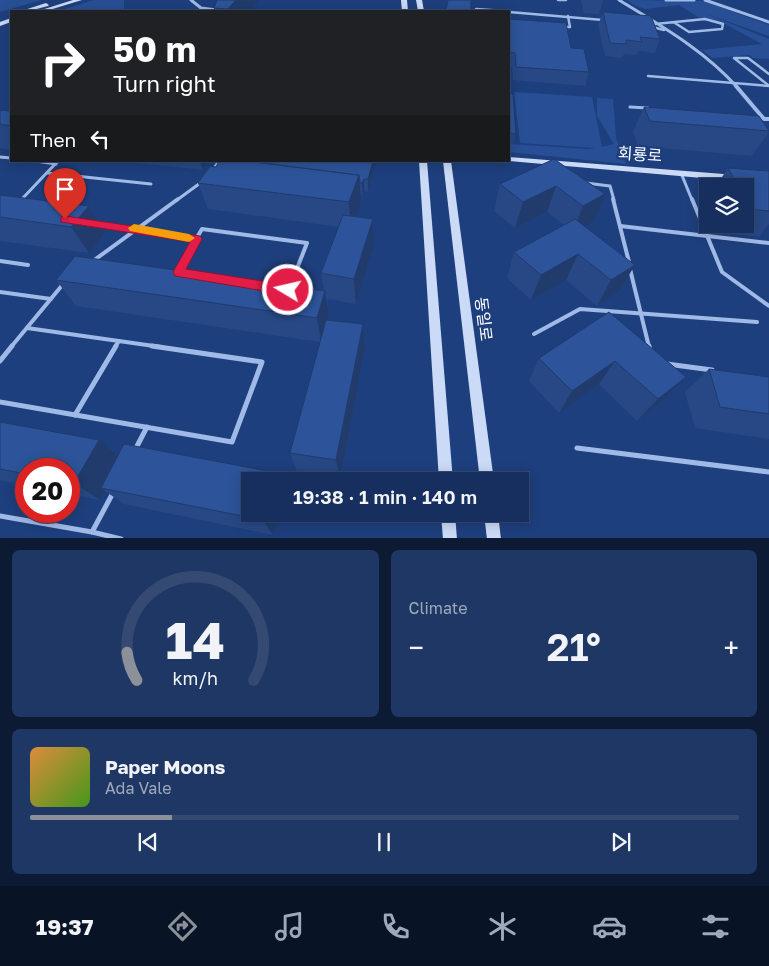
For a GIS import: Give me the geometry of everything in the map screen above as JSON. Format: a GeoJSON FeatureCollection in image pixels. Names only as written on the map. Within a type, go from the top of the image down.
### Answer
{"type":"FeatureCollection","features":[{"type":"Feature","properties":{"kind":"street"},"geometry":{"type":"LineString","coordinates":[[27,10],[62,0]]}},
{"type":"Feature","properties":{"kind":"street"},"geometry":{"type":"LineString","coordinates":[[44,10],[79,0]]}},
{"type":"Feature","properties":{"kind":"street"},"geometry":{"type":"LineString","coordinates":[[191,0],[201,8],[217,10]]}},
{"type":"Feature","properties":{"kind":"street"},"geometry":{"type":"LineString","coordinates":[[619,0],[731,77],[733,83],[764,119],[769,119]]}},
{"type":"Feature","properties":{"kind":"street"},"geometry":{"type":"LineString","coordinates":[[666,0],[694,0]]}},
{"type":"Feature","properties":{"kind":"street"},"geometry":{"type":"LineString","coordinates":[[706,0],[769,22]]}},
{"type":"Feature","properties":{"kind":"street"},"geometry":{"type":"LineString","coordinates":[[225,10],[227,6]]}},
{"type":"Feature","properties":{"kind":"street","name":"회룡로"},"geometry":{"type":"LineString","coordinates":[[510,159],[738,178]]}},
{"type":"Feature","properties":{"kind":"street"},"geometry":{"type":"LineString","coordinates":[[423,162],[445,472]]}},
{"type":"Feature","properties":{"kind":"street","name":"동일로"},"geometry":{"type":"LineString","coordinates":[[447,162],[486,472]]}},
{"type":"Feature","properties":{"kind":"street"},"geometry":{"type":"LineString","coordinates":[[449,522],[450,538]]}},
{"type":"Feature","properties":{"kind":"street"},"geometry":{"type":"LineString","coordinates":[[492,522],[494,538]]}},
{"type":"Feature","properties":{"kind":"lane"},"geometry":{"type":"LineString","coordinates":[[558,0],[566,0]]}},
{"type":"Feature","properties":{"kind":"lane"},"geometry":{"type":"LineString","coordinates":[[476,9],[490,10]]}},
{"type":"Feature","properties":{"kind":"lane"},"geometry":{"type":"LineString","coordinates":[[510,12],[603,20]]}},
{"type":"Feature","properties":{"kind":"lane"},"geometry":{"type":"LineString","coordinates":[[561,27],[570,28],[568,16]]}},
{"type":"Feature","properties":{"kind":"lane"},"geometry":{"type":"LineString","coordinates":[[655,24],[705,20],[723,24],[722,29],[689,32],[675,23]]}},
{"type":"Feature","properties":{"kind":"lane"},"geometry":{"type":"LineString","coordinates":[[647,25],[664,30]]}},
{"type":"Feature","properties":{"kind":"lane"},"geometry":{"type":"LineString","coordinates":[[769,74],[748,58],[734,58],[769,86]]}},
{"type":"Feature","properties":{"kind":"lane"},"geometry":{"type":"LineString","coordinates":[[648,76],[769,86]]}},
{"type":"Feature","properties":{"kind":"lane"},"geometry":{"type":"LineString","coordinates":[[630,107],[657,109]]}},
{"type":"Feature","properties":{"kind":"lane"},"geometry":{"type":"LineString","coordinates":[[755,122],[764,119]]}},
{"type":"Feature","properties":{"kind":"lane"},"geometry":{"type":"LineString","coordinates":[[18,204],[57,162]]}},
{"type":"Feature","properties":{"kind":"lane"},"geometry":{"type":"LineString","coordinates":[[86,266],[207,178],[218,162]]}},
{"type":"Feature","properties":{"kind":"lane"},"geometry":{"type":"LineString","coordinates":[[47,173],[151,184]]}},
{"type":"Feature","properties":{"kind":"lane"},"geometry":{"type":"LineString","coordinates":[[680,173],[722,272],[769,306]]}},
{"type":"Feature","properties":{"kind":"lane"},"geometry":{"type":"LineString","coordinates":[[583,183],[610,186],[651,354]]}},
{"type":"Feature","properties":{"kind":"lane"},"geometry":{"type":"LineString","coordinates":[[89,222],[196,239]]}},
{"type":"Feature","properties":{"kind":"lane"},"geometry":{"type":"LineString","coordinates":[[620,226],[769,243]]}},
{"type":"Feature","properties":{"kind":"lane"},"geometry":{"type":"LineString","coordinates":[[188,274],[179,272],[202,229],[307,243],[288,290],[279,288]]}},
{"type":"Feature","properties":{"kind":"lane"},"geometry":{"type":"LineString","coordinates":[[0,261],[28,265]]}},
{"type":"Feature","properties":{"kind":"lane"},"geometry":{"type":"LineString","coordinates":[[0,361],[51,299],[72,277]]}},
{"type":"Feature","properties":{"kind":"lane"},"geometry":{"type":"LineString","coordinates":[[0,292],[51,299]]}},
{"type":"Feature","properties":{"kind":"lane"},"geometry":{"type":"LineString","coordinates":[[534,334],[580,309],[757,322]]}},
{"type":"Feature","properties":{"kind":"lane"},"geometry":{"type":"LineString","coordinates":[[0,402],[232,442],[262,362],[27,328]]}},
{"type":"Feature","properties":{"kind":"lane"},"geometry":{"type":"LineString","coordinates":[[75,415],[119,341]]}},
{"type":"Feature","properties":{"kind":"lane"},"geometry":{"type":"LineString","coordinates":[[662,363],[721,371]]}},
{"type":"Feature","properties":{"kind":"lane"},"geometry":{"type":"LineString","coordinates":[[133,454],[147,427]]}},
{"type":"Feature","properties":{"kind":"lane"},"geometry":{"type":"LineString","coordinates":[[577,448],[769,472]]}},
{"type":"Feature","properties":{"kind":"lane"},"geometry":{"type":"LineString","coordinates":[[92,532],[115,488]]}},
{"type":"Feature","properties":{"kind":"lane"},"geometry":{"type":"LineString","coordinates":[[0,516],[121,538]]}},
{"type":"Feature","properties":{"kind":"shaded area"},"geometry":{"type":"Polygon","coordinates":[[[0,0],[42,0],[0,12],[0,0]]]}},
{"type":"Feature","properties":{"kind":"shaded area"},"geometry":{"type":"Polygon","coordinates":[[[94,0],[124,0],[124,10],[61,10],[94,0]]]}},
{"type":"Feature","properties":{"kind":"shaded area"},"geometry":{"type":"Polygon","coordinates":[[[627,0],[704,1],[769,25],[769,36],[704,13],[769,39],[769,59],[753,58],[750,55],[712,58],[702,50],[762,44],[725,24],[698,17],[679,5],[645,9],[627,0]]]}},
{"type":"Feature","properties":{"kind":"shaded area"},"geometry":{"type":"Polygon","coordinates":[[[514,92],[592,97],[602,147],[614,144],[597,116],[597,98],[613,99],[616,138],[626,164],[510,152],[510,144],[595,148],[520,143],[514,92]]]}},
{"type":"Feature","properties":{"kind":"building"},"geometry":{"type":"Polygon","coordinates":[[[217,0],[236,0],[228,9],[214,8],[217,0]]]}},
{"type":"Feature","properties":{"kind":"building"},"geometry":{"type":"Polygon","coordinates":[[[448,0],[471,0],[471,10],[446,10],[448,0]]]}},
{"type":"Feature","properties":{"kind":"building"},"geometry":{"type":"Polygon","coordinates":[[[603,12],[651,16],[660,39],[640,37],[642,42],[626,40],[627,44],[610,43],[603,12]]]}},
{"type":"Feature","properties":{"kind":"building"},"geometry":{"type":"Polygon","coordinates":[[[510,19],[566,23],[571,48],[584,49],[589,72],[516,67],[515,53],[510,52],[510,19]]]}},
{"type":"Feature","properties":{"kind":"building"},"geometry":{"type":"Polygon","coordinates":[[[510,93],[513,94],[516,134],[510,133],[510,93]]]}},
{"type":"Feature","properties":{"kind":"building"},"geometry":{"type":"Polygon","coordinates":[[[644,107],[759,116],[769,131],[650,121],[644,107]]]}},
{"type":"Feature","properties":{"kind":"building"},"geometry":{"type":"Polygon","coordinates":[[[0,110],[10,111],[10,126],[0,124],[0,110]]]}},
{"type":"Feature","properties":{"kind":"building"},"geometry":{"type":"Polygon","coordinates":[[[554,159],[605,194],[583,206],[556,186],[523,202],[500,184],[554,159]]]}},
{"type":"Feature","properties":{"kind":"building"},"geometry":{"type":"Polygon","coordinates":[[[218,162],[255,162],[359,175],[349,202],[198,183],[210,166],[216,167],[218,162]]]}},
{"type":"Feature","properties":{"kind":"building"},"geometry":{"type":"Polygon","coordinates":[[[255,162],[373,162],[368,179],[364,179],[360,183],[359,175],[255,162]]]}},
{"type":"Feature","properties":{"kind":"building"},"geometry":{"type":"Polygon","coordinates":[[[728,168],[769,171],[769,211],[754,210],[754,178],[734,178],[728,168]]]}},
{"type":"Feature","properties":{"kind":"building"},"geometry":{"type":"Polygon","coordinates":[[[0,195],[89,206],[71,227],[0,217],[0,195]]]}},
{"type":"Feature","properties":{"kind":"building"},"geometry":{"type":"Polygon","coordinates":[[[343,215],[373,219],[354,279],[321,273],[343,215]]]}},
{"type":"Feature","properties":{"kind":"building"},"geometry":{"type":"Polygon","coordinates":[[[575,219],[635,265],[611,280],[578,254],[541,275],[514,252],[575,219]]]}},
{"type":"Feature","properties":{"kind":"building"},"geometry":{"type":"Polygon","coordinates":[[[75,256],[325,291],[317,318],[56,280],[75,256]]]}},
{"type":"Feature","properties":{"kind":"building"},"geometry":{"type":"Polygon","coordinates":[[[609,312],[686,377],[658,399],[615,361],[572,391],[539,358],[609,312]]]}},
{"type":"Feature","properties":{"kind":"building"},"geometry":{"type":"Polygon","coordinates":[[[326,320],[363,324],[336,460],[290,453],[326,320]]]}},
{"type":"Feature","properties":{"kind":"building"},"geometry":{"type":"Polygon","coordinates":[[[709,369],[769,377],[769,414],[720,407],[709,369]]]}},
{"type":"Feature","properties":{"kind":"building"},"geometry":{"type":"Polygon","coordinates":[[[0,422],[99,440],[80,473],[80,458],[15,458],[15,472],[0,469],[0,422]]]}},
{"type":"Feature","properties":{"kind":"building"},"geometry":{"type":"Polygon","coordinates":[[[124,444],[273,472],[241,472],[241,516],[101,488],[124,444]]]}},
{"type":"Feature","properties":{"kind":"slow traffic"},"geometry":{"type":"LineString","coordinates":[[134,228],[189,238]]}},
{"type":"Feature","properties":{"kind":"route"},"geometry":{"type":"LineString","coordinates":[[65,219],[196,239],[179,272],[288,290]]}}]}
